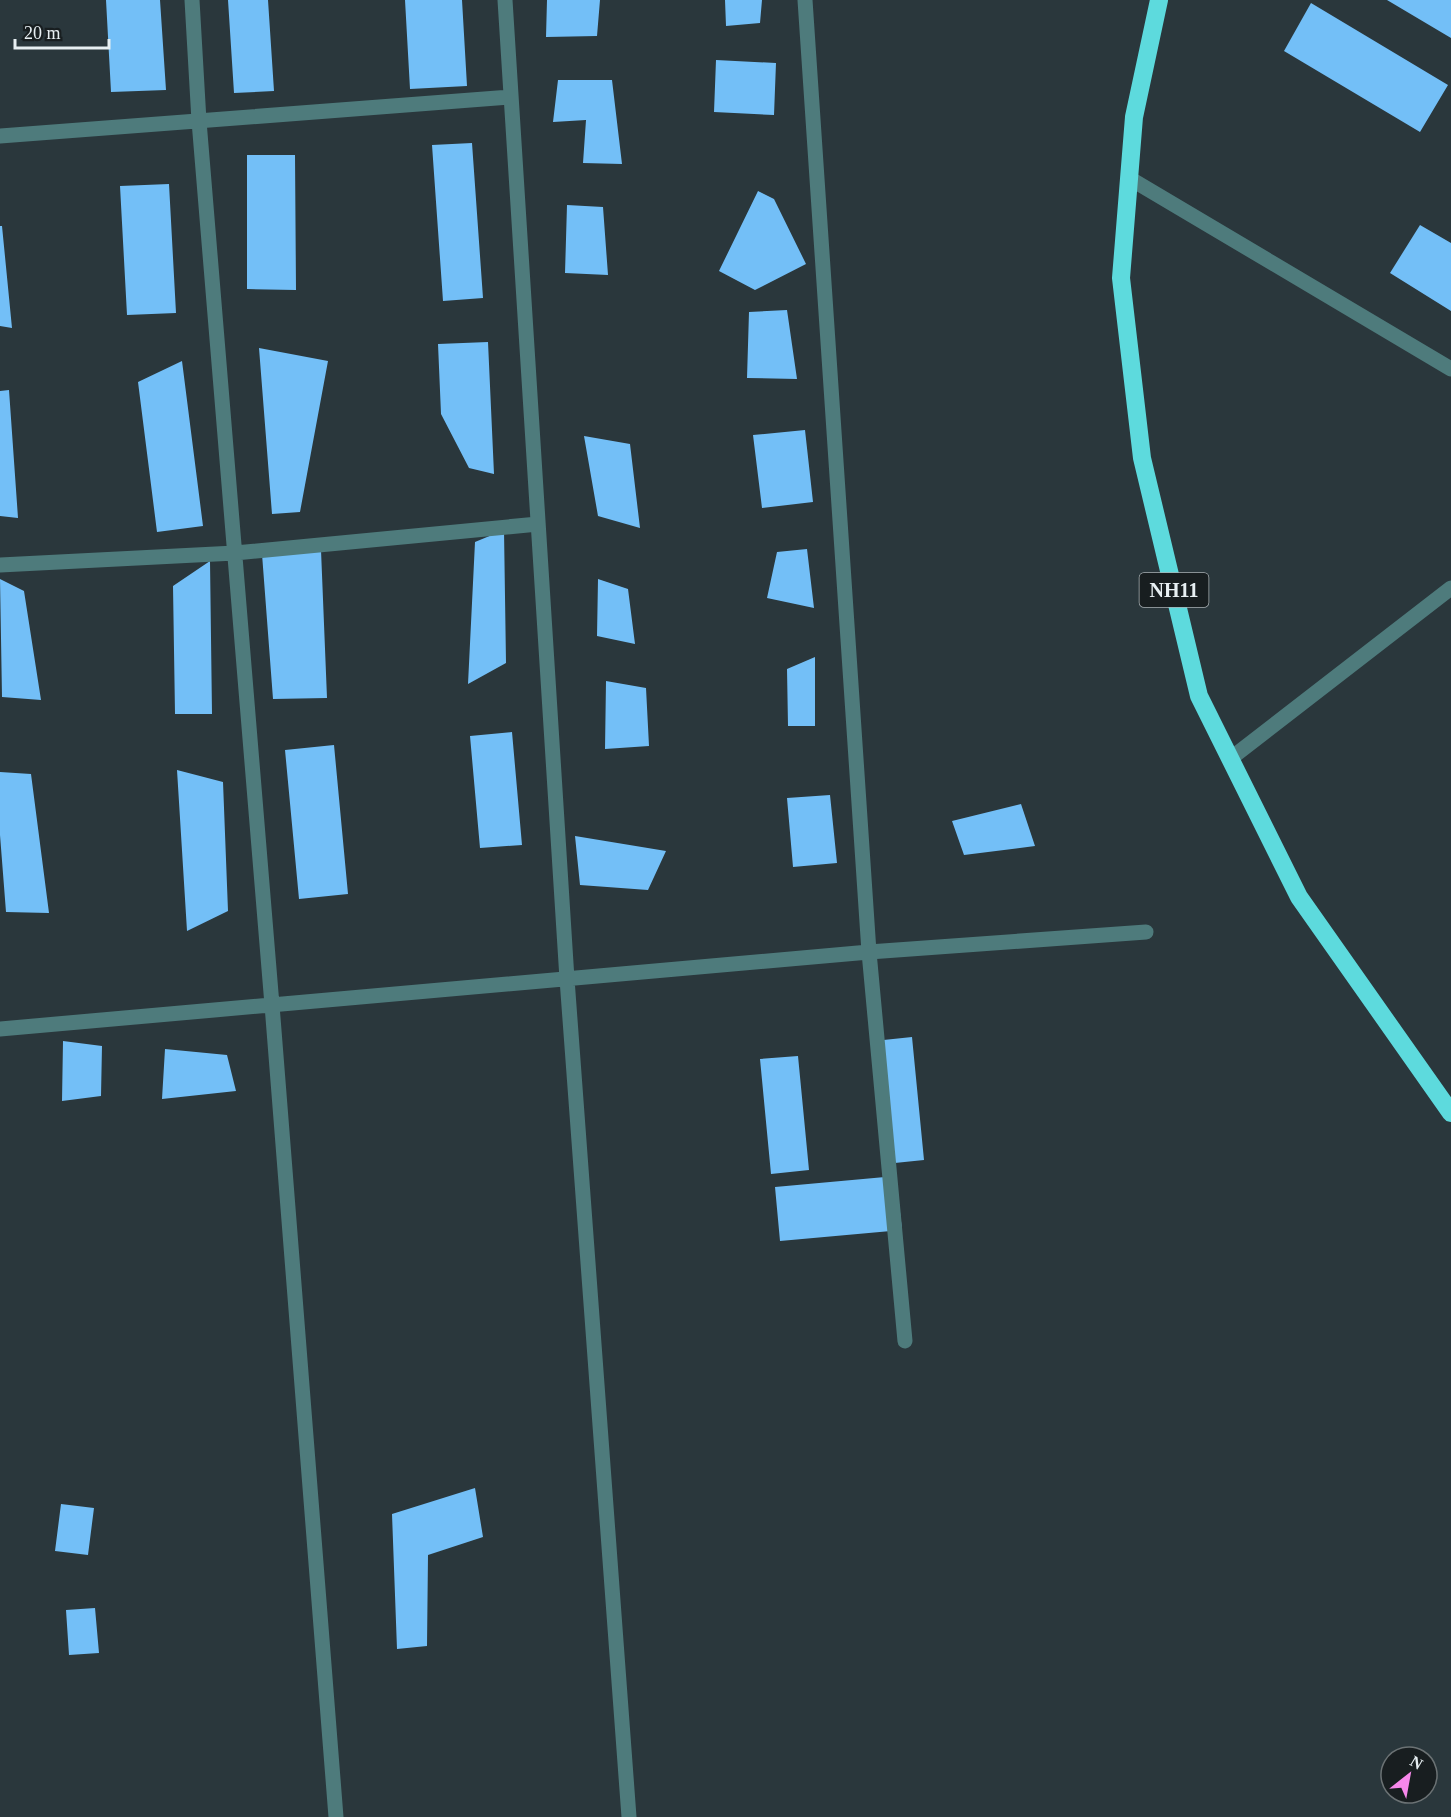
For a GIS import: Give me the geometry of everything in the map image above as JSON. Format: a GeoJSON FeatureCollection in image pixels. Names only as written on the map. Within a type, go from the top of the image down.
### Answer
{"type":"FeatureCollection","features":[{"type":"Feature","properties":{"kind":"highway","name":"NH11"},"geometry":{"type":"LineString","coordinates":[[1159,0],[1134,117],[1121,278],[1142,458],[1199,696],[1299,897],[1451,1113]]}},
{"type":"Feature","properties":{"kind":"lane"},"geometry":{"type":"LineString","coordinates":[[192,0],[336,1817]]}},
{"type":"Feature","properties":{"kind":"lane"},"geometry":{"type":"LineString","coordinates":[[505,0],[567,979],[629,1817]]}},
{"type":"Feature","properties":{"kind":"lane"},"geometry":{"type":"LineString","coordinates":[[805,0],[868,952],[905,1341]]}},
{"type":"Feature","properties":{"kind":"lane"},"geometry":{"type":"LineString","coordinates":[[0,136],[511,97]]}},
{"type":"Feature","properties":{"kind":"lane"},"geometry":{"type":"LineString","coordinates":[[1130,178],[1451,369]]}},
{"type":"Feature","properties":{"kind":"lane"},"geometry":{"type":"LineString","coordinates":[[0,566],[235,553],[538,524]]}},
{"type":"Feature","properties":{"kind":"lane"},"geometry":{"type":"LineString","coordinates":[[1230,759],[1451,588]]}},
{"type":"Feature","properties":{"kind":"lane"},"geometry":{"type":"LineString","coordinates":[[0,1029],[868,952],[1146,932]]}},
{"type":"Feature","properties":{"kind":"building"},"geometry":{"type":"Polygon","coordinates":[[[106,0],[160,0],[166,90],[111,92],[106,0]]]}},
{"type":"Feature","properties":{"kind":"building"},"geometry":{"type":"Polygon","coordinates":[[[228,0],[268,0],[274,91],[234,93],[228,0]]]}},
{"type":"Feature","properties":{"kind":"building"},"geometry":{"type":"Polygon","coordinates":[[[405,0],[462,0],[467,86],[410,89],[405,0]]]}},
{"type":"Feature","properties":{"kind":"building"},"geometry":{"type":"Polygon","coordinates":[[[547,0],[600,0],[597,36],[546,37],[547,0]]]}},
{"type":"Feature","properties":{"kind":"building"},"geometry":{"type":"Polygon","coordinates":[[[725,0],[762,0],[760,23],[726,26],[725,0]]]}},
{"type":"Feature","properties":{"kind":"building"},"geometry":{"type":"Polygon","coordinates":[[[1387,0],[1451,0],[1451,38],[1387,0]]]}},
{"type":"Feature","properties":{"kind":"building"},"geometry":{"type":"Polygon","coordinates":[[[1311,3],[1448,85],[1420,132],[1284,51],[1311,3]]]}},
{"type":"Feature","properties":{"kind":"building"},"geometry":{"type":"Polygon","coordinates":[[[716,60],[776,63],[774,115],[714,112],[716,60]]]}},
{"type":"Feature","properties":{"kind":"building"},"geometry":{"type":"Polygon","coordinates":[[[558,80],[612,80],[622,164],[583,163],[586,120],[553,122],[558,80]]]}},
{"type":"Feature","properties":{"kind":"building"},"geometry":{"type":"Polygon","coordinates":[[[472,143],[483,298],[443,301],[432,145],[472,143]]]}},
{"type":"Feature","properties":{"kind":"building"},"geometry":{"type":"Polygon","coordinates":[[[247,155],[295,155],[296,290],[247,289],[247,155]]]}},
{"type":"Feature","properties":{"kind":"building"},"geometry":{"type":"Polygon","coordinates":[[[169,184],[176,313],[127,315],[120,186],[169,184]]]}},
{"type":"Feature","properties":{"kind":"building"},"geometry":{"type":"Polygon","coordinates":[[[758,191],[774,199],[806,264],[755,290],[719,271],[758,191]]]}},
{"type":"Feature","properties":{"kind":"building"},"geometry":{"type":"Polygon","coordinates":[[[567,205],[603,207],[608,275],[565,273],[567,205]]]}},
{"type":"Feature","properties":{"kind":"building"},"geometry":{"type":"Polygon","coordinates":[[[1420,225],[1451,243],[1451,311],[1390,273],[1420,225]]]}},
{"type":"Feature","properties":{"kind":"building"},"geometry":{"type":"Polygon","coordinates":[[[0,226],[2,226],[12,328],[0,326],[0,226]]]}},
{"type":"Feature","properties":{"kind":"building"},"geometry":{"type":"Polygon","coordinates":[[[787,310],[797,379],[747,378],[749,312],[787,310]]]}},
{"type":"Feature","properties":{"kind":"building"},"geometry":{"type":"Polygon","coordinates":[[[488,342],[494,474],[469,468],[441,414],[438,344],[488,342]]]}},
{"type":"Feature","properties":{"kind":"building"},"geometry":{"type":"Polygon","coordinates":[[[259,348],[328,361],[300,512],[272,514],[259,348]]]}},
{"type":"Feature","properties":{"kind":"building"},"geometry":{"type":"Polygon","coordinates":[[[182,361],[203,526],[157,532],[138,382],[182,361]]]}},
{"type":"Feature","properties":{"kind":"building"},"geometry":{"type":"Polygon","coordinates":[[[9,390],[18,518],[0,516],[0,391],[9,390]]]}},
{"type":"Feature","properties":{"kind":"building"},"geometry":{"type":"Polygon","coordinates":[[[805,430],[813,502],[762,508],[753,435],[805,430]]]}},
{"type":"Feature","properties":{"kind":"building"},"geometry":{"type":"Polygon","coordinates":[[[584,436],[630,444],[640,528],[598,516],[584,436]]]}},
{"type":"Feature","properties":{"kind":"building"},"geometry":{"type":"Polygon","coordinates":[[[504,530],[506,663],[468,684],[475,542],[504,530]]]}},
{"type":"Feature","properties":{"kind":"building"},"geometry":{"type":"Polygon","coordinates":[[[807,549],[814,608],[767,598],[777,552],[807,549]]]}},
{"type":"Feature","properties":{"kind":"building"},"geometry":{"type":"Polygon","coordinates":[[[321,550],[327,698],[273,699],[262,554],[321,550]]]}},
{"type":"Feature","properties":{"kind":"building"},"geometry":{"type":"Polygon","coordinates":[[[210,561],[212,714],[175,714],[173,586],[210,561]]]}},
{"type":"Feature","properties":{"kind":"building"},"geometry":{"type":"Polygon","coordinates":[[[0,579],[24,591],[41,700],[2,697],[0,579]]]}},
{"type":"Feature","properties":{"kind":"building"},"geometry":{"type":"Polygon","coordinates":[[[598,579],[628,589],[635,644],[597,636],[598,579]]]}},
{"type":"Feature","properties":{"kind":"building"},"geometry":{"type":"Polygon","coordinates":[[[815,657],[815,726],[788,726],[787,669],[815,657]]]}},
{"type":"Feature","properties":{"kind":"building"},"geometry":{"type":"Polygon","coordinates":[[[606,681],[646,688],[649,746],[605,749],[606,681]]]}},
{"type":"Feature","properties":{"kind":"building"},"geometry":{"type":"Polygon","coordinates":[[[512,732],[522,845],[480,848],[470,736],[512,732]]]}},
{"type":"Feature","properties":{"kind":"building"},"geometry":{"type":"Polygon","coordinates":[[[334,745],[348,894],[299,899],[285,750],[334,745]]]}},
{"type":"Feature","properties":{"kind":"building"},"geometry":{"type":"Polygon","coordinates":[[[177,770],[223,782],[228,911],[187,931],[177,770]]]}},
{"type":"Feature","properties":{"kind":"building"},"geometry":{"type":"Polygon","coordinates":[[[0,772],[31,774],[49,913],[6,912],[0,835],[0,772]]]}},
{"type":"Feature","properties":{"kind":"building"},"geometry":{"type":"Polygon","coordinates":[[[830,795],[837,863],[793,867],[787,798],[830,795]]]}},
{"type":"Feature","properties":{"kind":"building"},"geometry":{"type":"Polygon","coordinates":[[[1021,804],[1035,846],[964,855],[952,821],[1021,804]]]}},
{"type":"Feature","properties":{"kind":"building"},"geometry":{"type":"Polygon","coordinates":[[[575,836],[666,851],[648,890],[580,885],[575,836]]]}},
{"type":"Feature","properties":{"kind":"building"},"geometry":{"type":"Polygon","coordinates":[[[912,1037],[924,1160],[885,1164],[874,1041],[912,1037]]]}},
{"type":"Feature","properties":{"kind":"building"},"geometry":{"type":"Polygon","coordinates":[[[63,1041],[102,1046],[101,1096],[62,1101],[63,1041]]]}},
{"type":"Feature","properties":{"kind":"building"},"geometry":{"type":"Polygon","coordinates":[[[165,1049],[227,1055],[236,1091],[162,1099],[165,1049]]]}},
{"type":"Feature","properties":{"kind":"building"},"geometry":{"type":"Polygon","coordinates":[[[798,1056],[809,1170],[771,1174],[760,1059],[798,1056]]]}},
{"type":"Feature","properties":{"kind":"building"},"geometry":{"type":"Polygon","coordinates":[[[896,1176],[902,1230],[780,1241],[775,1187],[896,1176]]]}},
{"type":"Feature","properties":{"kind":"building"},"geometry":{"type":"Polygon","coordinates":[[[475,1488],[483,1537],[428,1555],[427,1646],[397,1649],[392,1514],[475,1488]]]}},
{"type":"Feature","properties":{"kind":"building"},"geometry":{"type":"Polygon","coordinates":[[[61,1504],[94,1508],[88,1555],[55,1551],[61,1504]]]}},
{"type":"Feature","properties":{"kind":"building"},"geometry":{"type":"Polygon","coordinates":[[[95,1608],[99,1653],[69,1655],[66,1610],[95,1608]]]}}]}
